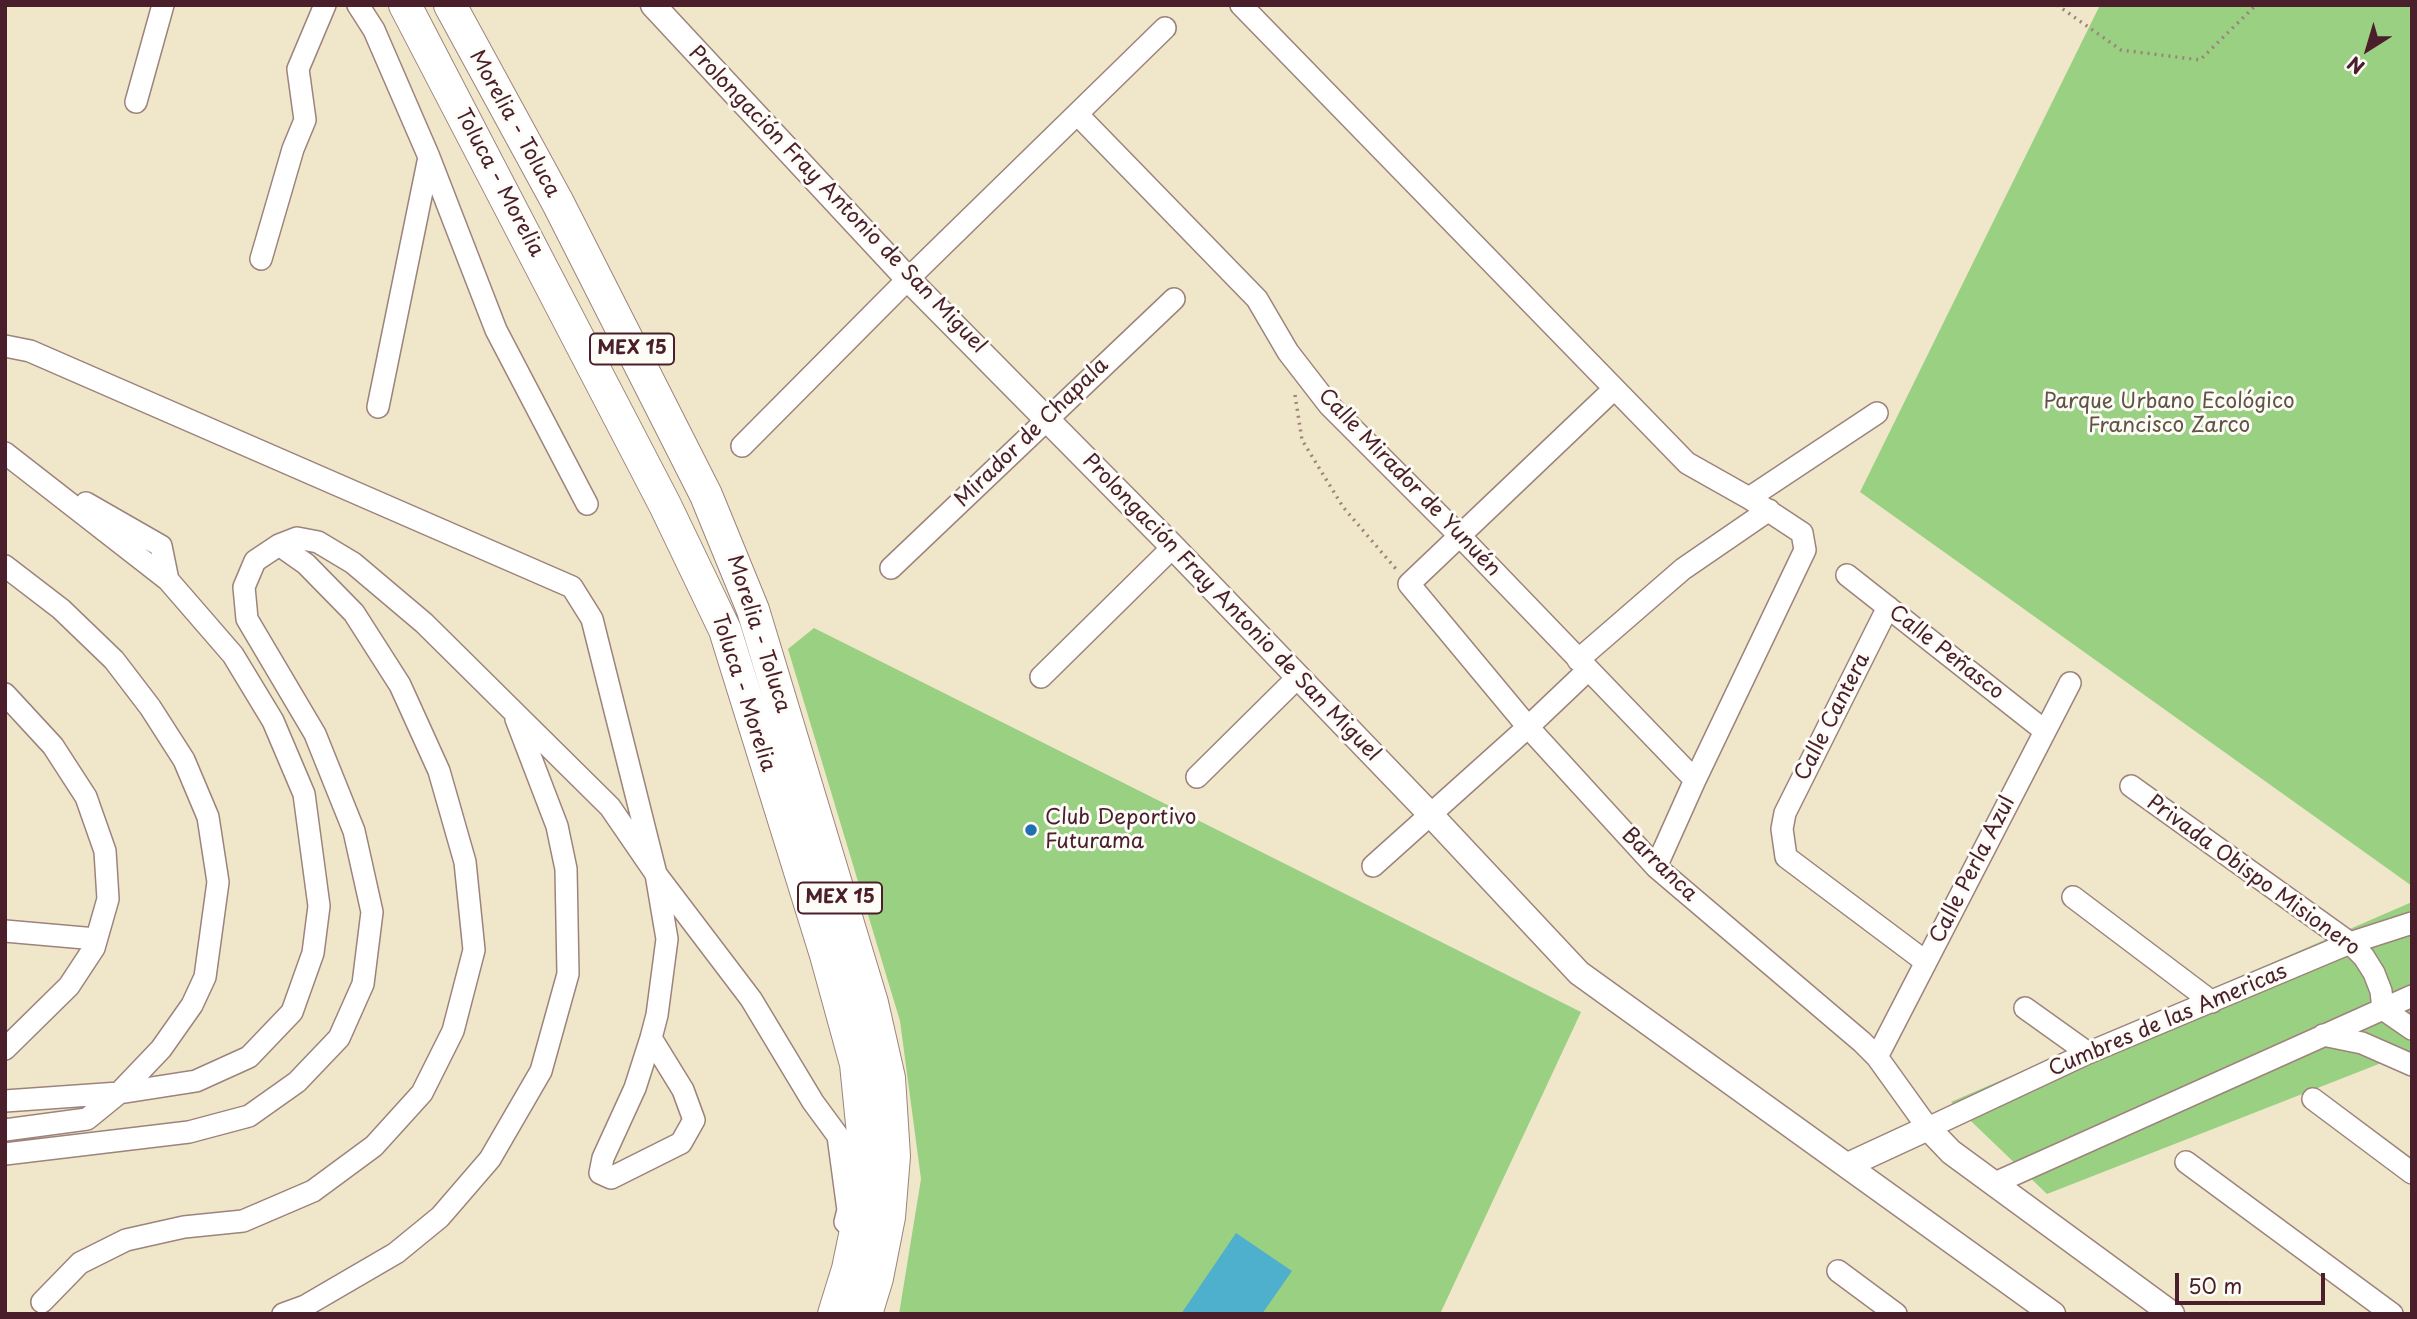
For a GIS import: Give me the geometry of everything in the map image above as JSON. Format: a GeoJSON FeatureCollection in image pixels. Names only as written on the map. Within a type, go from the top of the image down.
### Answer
{"type":"FeatureCollection","features":[{"type":"Feature","properties":{"kind":"main road"},"geometry":{"type":"LineString","coordinates":[[407,5],[433,36],[467,89],[527,204],[538,207],[558,203]]}},
{"type":"Feature","properties":{"kind":"main road","name":"Toluca - Morelia"},"geometry":{"type":"LineString","coordinates":[[407,5],[679,533],[725,630],[839,1000],[856,1064],[865,1154],[860,1211],[848,1269],[834,1314]]}},
{"type":"Feature","properties":{"kind":"main road","name":"Morelia - Toluca"},"geometry":{"type":"LineString","coordinates":[[450,5],[558,203],[706,495],[753,610],[873,1003],[889,1077],[894,1156],[889,1217],[877,1278],[866,1314]]}},
{"type":"Feature","properties":{"kind":"main road"},"geometry":{"type":"LineString","coordinates":[[531,243],[555,230],[561,233],[643,401],[706,495]]}},
{"type":"Feature","properties":{"kind":"street"},"geometry":{"type":"LineString","coordinates":[[136,102],[163,5]]}},
{"type":"Feature","properties":{"kind":"street"},"geometry":{"type":"LineString","coordinates":[[261,259],[293,149],[305,120],[298,69],[324,5]]}},
{"type":"Feature","properties":{"kind":"street"},"geometry":{"type":"LineString","coordinates":[[358,5],[374,30],[429,157],[496,331],[587,504]]}},
{"type":"Feature","properties":{"kind":"street","name":"Prolongación Fray Antonio de San Miguel"},"geometry":{"type":"LineString","coordinates":[[653,5],[908,279],[1173,547],[1431,815],[1578,974],[2053,1314]]}},
{"type":"Feature","properties":{"kind":"street"},"geometry":{"type":"LineString","coordinates":[[1241,5],[1687,463],[1769,510],[1802,533],[1805,550],[1656,867]]}},
{"type":"Feature","properties":{"kind":"street"},"geometry":{"type":"LineString","coordinates":[[742,446],[908,279],[1165,28]]}},
{"type":"Feature","properties":{"kind":"street","name":"Calle Mirador de Yunuén"},"geometry":{"type":"LineString","coordinates":[[1078,115],[1257,299],[1288,352],[1329,405],[1460,536],[1695,780]]}},
{"type":"Feature","properties":{"kind":"street"},"geometry":{"type":"LineString","coordinates":[[378,407],[429,157]]}},
{"type":"Feature","properties":{"kind":"street","name":"Mirador de Chapala"},"geometry":{"type":"LineString","coordinates":[[891,568],[1174,299]]}},
{"type":"Feature","properties":{"kind":"street"},"geometry":{"type":"LineString","coordinates":[[5,346],[30,351],[572,587],[592,619],[656,874],[667,939],[657,1015],[651,1038],[635,1088],[603,1158],[600,1173],[611,1178],[681,1143],[694,1120],[682,1090],[651,1038]]}},
{"type":"Feature","properties":{"kind":"street"},"geometry":{"type":"LineString","coordinates":[[1409,583],[1614,389]]}},
{"type":"Feature","properties":{"kind":"street"},"geometry":{"type":"LineString","coordinates":[[1749,498],[1877,413]]}},
{"type":"Feature","properties":{"kind":"street"},"geometry":{"type":"LineString","coordinates":[[5,453],[70,505],[84,502],[161,546],[168,580],[233,655],[273,721],[304,794],[319,906],[313,953],[292,1012],[248,1057],[196,1081],[119,1093],[5,1101]]}},
{"type":"Feature","properties":{"kind":"street"},"geometry":{"type":"LineString","coordinates":[[1373,866],[1528,727],[1583,665],[1683,569],[1769,510]]}},
{"type":"Feature","properties":{"kind":"street"},"geometry":{"type":"LineString","coordinates":[[5,1154],[188,1132],[249,1115],[297,1082],[339,1038],[363,984],[372,912],[354,831],[315,734],[247,618],[244,587],[255,561],[279,545],[297,538],[318,542],[353,563],[424,623],[610,807],[656,874],[751,999],[838,1136],[848,1210],[827,1308],[828,1314]]}},
{"type":"Feature","properties":{"kind":"street"},"geometry":{"type":"LineString","coordinates":[[42,1302],[80,1263],[126,1240],[184,1227],[243,1222],[313,1191],[374,1146],[422,1093],[453,1031],[474,950],[465,862],[439,771],[400,685],[354,613],[306,564],[279,545]]}},
{"type":"Feature","properties":{"kind":"street"},"geometry":{"type":"LineString","coordinates":[[1041,677],[1173,547]]}},
{"type":"Feature","properties":{"kind":"street"},"geometry":{"type":"LineString","coordinates":[[5,566],[61,609],[114,660],[150,707],[184,760],[208,817],[218,882],[205,977],[192,1005],[160,1049],[119,1093],[87,1119],[5,1130]]}},
{"type":"Feature","properties":{"kind":"street","name":"Calle Peñasco"},"geometry":{"type":"LineString","coordinates":[[1847,575],[2045,731]]}},
{"type":"Feature","properties":{"kind":"street"},"geometry":{"type":"LineString","coordinates":[[354,613],[377,583]]}},
{"type":"Feature","properties":{"kind":"street","name":"Barranca"},"geometry":{"type":"LineString","coordinates":[[1409,583],[1528,727],[1656,867],[1862,1042],[1877,1057],[1928,1128]]}},
{"type":"Feature","properties":{"kind":"street","name":"Calle Cantera"},"geometry":{"type":"LineString","coordinates":[[1888,607],[1785,813],[1782,829],[1786,857],[1926,962]]}},
{"type":"Feature","properties":{"kind":"street"},"geometry":{"type":"LineString","coordinates":[[1197,777],[1298,677]]}},
{"type":"Feature","properties":{"kind":"street","name":"Calle Perla Azul"},"geometry":{"type":"LineString","coordinates":[[1877,1057],[2070,683]]}},
{"type":"Feature","properties":{"kind":"street"},"geometry":{"type":"LineString","coordinates":[[5,694],[53,746],[86,797],[105,851],[108,899],[94,948],[69,986],[5,1049]]}},
{"type":"Feature","properties":{"kind":"street"},"geometry":{"type":"LineString","coordinates":[[282,1314],[305,1306],[396,1254],[440,1217],[490,1159],[541,1071],[568,974],[566,869],[557,826],[512,711]]}},
{"type":"Feature","properties":{"kind":"street"},"geometry":{"type":"LineString","coordinates":[[542,786],[567,762]]}},
{"type":"Feature","properties":{"kind":"street","name":"Privada Obispo Misionero"},"geometry":{"type":"LineString","coordinates":[[2131,786],[2350,943],[2364,957],[2374,973],[2381,990],[2383,1009]]}},
{"type":"Feature","properties":{"kind":"street"},"geometry":{"type":"LineString","coordinates":[[2073,897],[2212,1002]]}},
{"type":"Feature","properties":{"kind":"street","name":"Cumbres de las Americas"},"geometry":{"type":"LineString","coordinates":[[1928,1128],[2088,1053],[2350,943],[2412,923]]}},
{"type":"Feature","properties":{"kind":"street"},"geometry":{"type":"LineString","coordinates":[[5,931],[96,939]]}},
{"type":"Feature","properties":{"kind":"street"},"geometry":{"type":"LineString","coordinates":[[1995,1183],[2412,996]]}},
{"type":"Feature","properties":{"kind":"street"},"geometry":{"type":"LineString","coordinates":[[2025,1008],[2088,1053]]}},
{"type":"Feature","properties":{"kind":"street"},"geometry":{"type":"LineString","coordinates":[[2383,1009],[2412,1029]]}},
{"type":"Feature","properties":{"kind":"street"},"geometry":{"type":"LineString","coordinates":[[2323,1035],[2362,1043],[2412,1065]]}},
{"type":"Feature","properties":{"kind":"street"},"geometry":{"type":"LineString","coordinates":[[2313,1099],[2412,1173]]}},
{"type":"Feature","properties":{"kind":"street"},"geometry":{"type":"LineString","coordinates":[[1848,1165],[1928,1128],[1951,1152],[2172,1314]]}},
{"type":"Feature","properties":{"kind":"street"},"geometry":{"type":"LineString","coordinates":[[2186,1162],[2392,1314]]}},
{"type":"Feature","properties":{"kind":"street"},"geometry":{"type":"LineString","coordinates":[[1838,1271],[1896,1314]]}},
{"type":"Feature","properties":{"kind":"path"},"geometry":{"type":"LineString","coordinates":[[2057,5],[2121,50],[2200,60],[2256,5]]}},
{"type":"Feature","properties":{"kind":"path"},"geometry":{"type":"LineString","coordinates":[[1294,390],[1302,440],[1343,507],[1409,583]]}},
{"type":"Feature","properties":{"kind":"green space","name":"Parque Urbano Ecológico Francisco Zarco"},"geometry":{"type":"Polygon","coordinates":[[[2100,5],[2412,5],[2412,886],[1860,492],[2100,5]]]}},
{"type":"Feature","properties":{"kind":"green space","name":"Club Deportivo Futurama"},"geometry":{"type":"Polygon","coordinates":[[[814,628],[1581,1012],[1440,1314],[899,1314],[921,1179],[900,1021],[788,649],[814,628]]]}},
{"type":"Feature","properties":{"kind":"green space"},"geometry":{"type":"Polygon","coordinates":[[[2412,902],[2412,1051],[2047,1194],[1951,1102],[2412,902]]]}},
{"type":"Feature","properties":{"kind":"water"},"geometry":{"type":"Polygon","coordinates":[[[1236,1233],[1292,1271],[1262,1314],[1181,1314],[1236,1233]]]}},
{"type":"Feature","properties":{"kind":"place","name":"Club Deportivo Futurama"},"geometry":{"type":"Point","coordinates":[1031,830]}}]}
